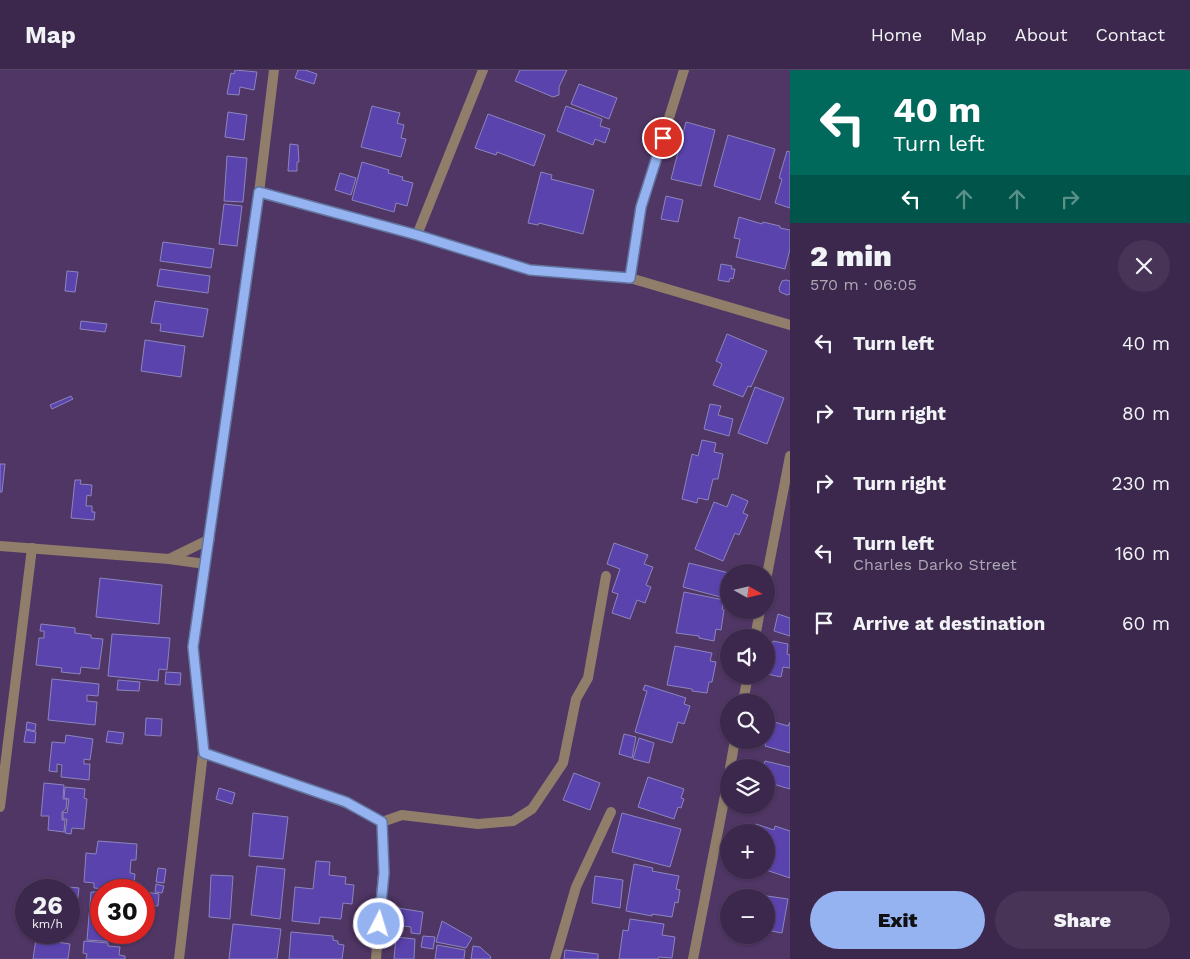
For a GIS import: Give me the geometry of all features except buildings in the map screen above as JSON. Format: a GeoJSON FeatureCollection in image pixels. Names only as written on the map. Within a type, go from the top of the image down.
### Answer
{"type":"FeatureCollection","features":[{"type":"Feature","properties":{"kind":"street"},"geometry":{"type":"LineString","coordinates":[[179,959],[204,753],[193,647],[259,192],[274,70]]}},
{"type":"Feature","properties":{"kind":"street"},"geometry":{"type":"LineString","coordinates":[[417,235],[483,70]]}},
{"type":"Feature","properties":{"kind":"street"},"geometry":{"type":"LineString","coordinates":[[630,278],[641,207],[684,70]]}},
{"type":"Feature","properties":{"kind":"street"},"geometry":{"type":"LineString","coordinates":[[259,192],[417,235],[530,270],[630,278],[790,325]]}},
{"type":"Feature","properties":{"kind":"street"},"geometry":{"type":"LineString","coordinates":[[769,564],[790,456]]}},
{"type":"Feature","properties":{"kind":"street"},"geometry":{"type":"LineString","coordinates":[[168,559],[210,539]]}},
{"type":"Feature","properties":{"kind":"street"},"geometry":{"type":"LineString","coordinates":[[0,546],[168,559],[205,564]]}},
{"type":"Feature","properties":{"kind":"street"},"geometry":{"type":"LineString","coordinates":[[0,807],[32,548]]}},
{"type":"Feature","properties":{"kind":"street"},"geometry":{"type":"LineString","coordinates":[[204,753],[346,802],[382,822],[402,815],[478,824],[514,821],[532,809],[563,763],[576,699],[588,678],[606,576]]}},
{"type":"Feature","properties":{"kind":"street"},"geometry":{"type":"LineString","coordinates":[[555,959],[576,888],[611,812]]}},
{"type":"Feature","properties":{"kind":"street"},"geometry":{"type":"LineString","coordinates":[[693,959],[721,814]]}},
{"type":"Feature","properties":{"kind":"street"},"geometry":{"type":"LineString","coordinates":[[376,959],[384,873],[382,822]]}},
{"type":"Feature","properties":{"kind":"route"},"geometry":{"type":"LineString","coordinates":[[379,924],[384,873],[382,822],[346,802],[204,753],[193,647],[259,192],[417,235],[530,270],[630,278],[641,207],[663,138]]}}]}
